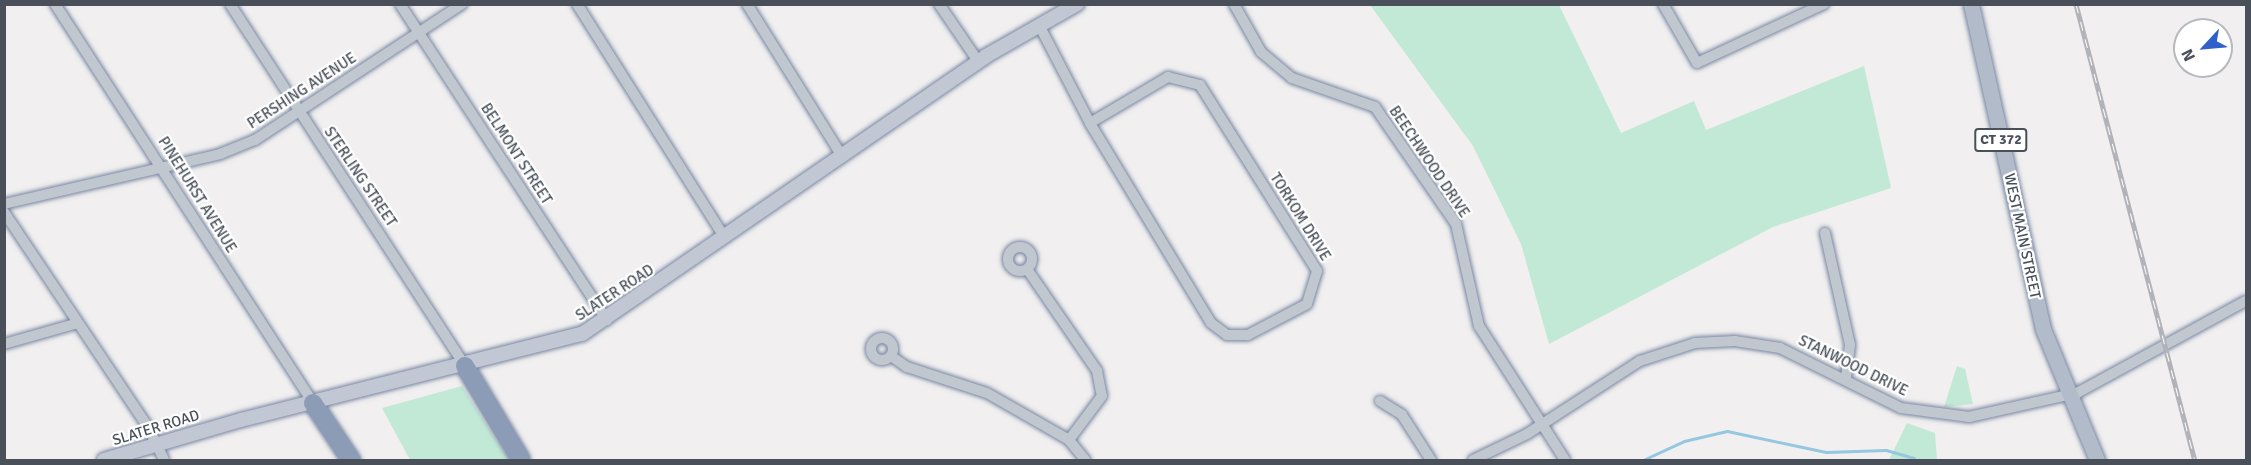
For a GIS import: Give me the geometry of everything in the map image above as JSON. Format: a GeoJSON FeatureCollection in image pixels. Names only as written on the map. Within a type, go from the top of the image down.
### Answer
{"type":"FeatureCollection","features":[{"type":"Feature","properties":{"kind":"highway"},"geometry":{"type":"LineString","coordinates":[[465,366],[521,460]]}},
{"type":"Feature","properties":{"kind":"highway"},"geometry":{"type":"LineString","coordinates":[[313,403],[351,460]]}},
{"type":"Feature","properties":{"kind":"main road","name":"SLATER ROAD"},"geometry":{"type":"LineString","coordinates":[[104,460],[313,403],[558,344],[607,320],[978,61],[1077,4]]}},
{"type":"Feature","properties":{"kind":"main road","name":"WEST MAIN STREET"},"geometry":{"type":"LineString","coordinates":[[1971,4],[2041,319],[2068,396],[2097,460]]}},
{"type":"Feature","properties":{"kind":"street","name":"PINEHURST AVENUE"},"geometry":{"type":"LineString","coordinates":[[55,4],[162,165],[313,403]]}},
{"type":"Feature","properties":{"kind":"street","name":"STERLING STREET"},"geometry":{"type":"LineString","coordinates":[[230,4],[465,366]]}},
{"type":"Feature","properties":{"kind":"street","name":"BELMONT STREET"},"geometry":{"type":"LineString","coordinates":[[400,4],[607,320]]}},
{"type":"Feature","properties":{"kind":"street","name":"PERSHING AVENUE"},"geometry":{"type":"LineString","coordinates":[[4,204],[255,141],[462,4]]}},
{"type":"Feature","properties":{"kind":"street"},"geometry":{"type":"LineString","coordinates":[[577,4],[725,238]]}},
{"type":"Feature","properties":{"kind":"street"},"geometry":{"type":"LineString","coordinates":[[747,4],[842,156]]}},
{"type":"Feature","properties":{"kind":"street"},"geometry":{"type":"LineString","coordinates":[[939,4],[978,61]]}},
{"type":"Feature","properties":{"kind":"street","name":"BEECHWOOD DRIVE"},"geometry":{"type":"LineString","coordinates":[[1234,4],[1261,52],[1292,78],[1375,107],[1456,224],[1479,326],[1565,460]]}},
{"type":"Feature","properties":{"kind":"street"},"geometry":{"type":"LineString","coordinates":[[1664,4],[1697,63],[1824,4]]}},
{"type":"Feature","properties":{"kind":"street","name":"TORKOM DRIVE"},"geometry":{"type":"LineString","coordinates":[[1039,25],[1090,123],[1211,323],[1227,335],[1248,335],[1307,304],[1317,271],[1200,85],[1168,77],[1090,123]]}},
{"type":"Feature","properties":{"kind":"street"},"geometry":{"type":"LineString","coordinates":[[4,212],[157,445],[164,460]]}},
{"type":"Feature","properties":{"kind":"street"},"geometry":{"type":"LineString","coordinates":[[1826,233],[1850,345],[1846,380]]}},
{"type":"Feature","properties":{"kind":"street"},"geometry":{"type":"LineString","coordinates":[[1027,269],[1097,371],[1102,396],[1069,440]]}},
{"type":"Feature","properties":{"kind":"street","name":"STANWOOD DRIVE"},"geometry":{"type":"LineString","coordinates":[[1473,460],[1541,424],[1640,361],[1695,343],[1735,341],[1780,348],[1901,408],[1944,418],[1982,416],[2068,396],[2247,301]]}},
{"type":"Feature","properties":{"kind":"street"},"geometry":{"type":"LineString","coordinates":[[4,344],[78,323]]}},
{"type":"Feature","properties":{"kind":"street"},"geometry":{"type":"LineString","coordinates":[[891,356],[907,367],[987,393],[1069,440],[1085,460]]}},
{"type":"Feature","properties":{"kind":"street"},"geometry":{"type":"LineString","coordinates":[[1380,401],[1402,416],[1431,460]]}},
{"type":"Feature","properties":{"kind":"green space"},"geometry":{"type":"Polygon","coordinates":[[[1370,5],[1559,5],[1621,133],[1694,101],[1706,130],[1864,66],[1891,188],[1773,227],[1549,344],[1521,244],[1473,146],[1370,5]]]}},
{"type":"Feature","properties":{"kind":"green space"},"geometry":{"type":"Polygon","coordinates":[[[1957,366],[1965,369],[1973,404],[1944,407],[1957,366]]]}},
{"type":"Feature","properties":{"kind":"green space"},"geometry":{"type":"Polygon","coordinates":[[[462,386],[509,460],[410,460],[382,408],[462,386]]]}},
{"type":"Feature","properties":{"kind":"green space"},"geometry":{"type":"Polygon","coordinates":[[[1907,423],[1935,433],[1937,460],[1889,460],[1907,423]]]}},
{"type":"Feature","properties":{"kind":"waterway"},"geometry":{"type":"LineString","coordinates":[[1643,460],[1684,441],[1727,431],[1826,452],[1886,450],[1914,458]]}},
{"type":"Feature","properties":{"kind":"railway"},"geometry":{"type":"LineString","coordinates":[[2076,4],[2195,460]]}}]}
